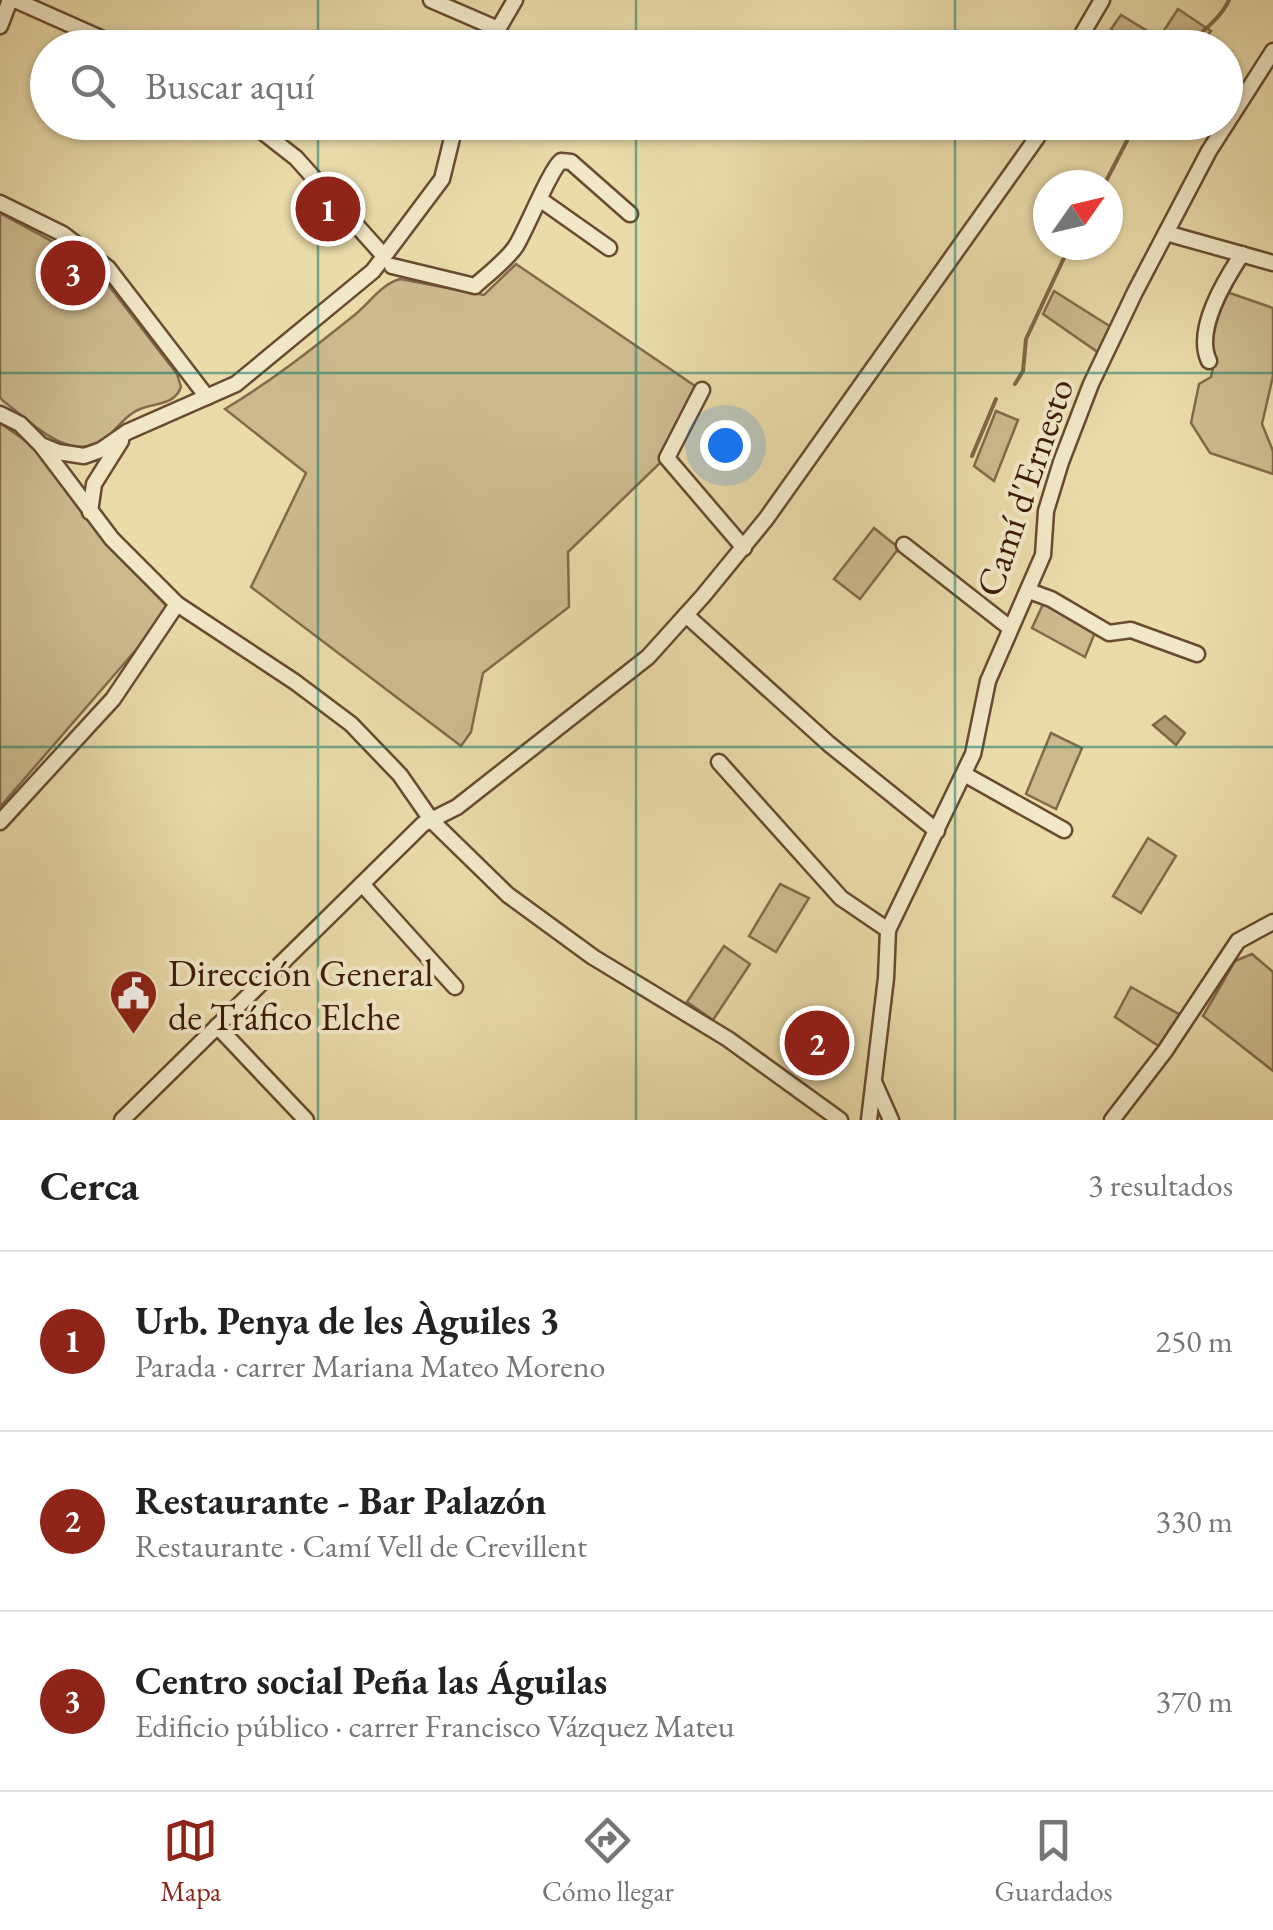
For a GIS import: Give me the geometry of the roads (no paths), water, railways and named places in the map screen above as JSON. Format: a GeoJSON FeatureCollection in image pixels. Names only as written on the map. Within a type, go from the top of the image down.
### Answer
{"type":"FeatureCollection","features":[{"type":"Feature","properties":{"kind":"street"},"geometry":{"type":"LineString","coordinates":[[0,26],[13,0],[81,30]]}},
{"type":"Feature","properties":{"kind":"street"},"geometry":{"type":"LineString","coordinates":[[431,0],[498,29],[515,0]]}},
{"type":"Feature","properties":{"kind":"street"},"geometry":{"type":"LineString","coordinates":[[1084,30],[1102,0]]}},
{"type":"Feature","properties":{"kind":"street","name":"Camí d'Ernesto"},"geometry":{"type":"LineString","coordinates":[[1243,98],[1273,52]]}},
{"type":"Feature","properties":{"kind":"street"},"geometry":{"type":"LineString","coordinates":[[273,140],[296,158],[388,261],[475,286],[514,249],[561,161],[570,162],[630,214]]}},
{"type":"Feature","properties":{"kind":"street"},"geometry":{"type":"LineString","coordinates":[[41,445],[79,457],[236,384],[388,261],[442,178],[452,140]]}},
{"type":"Feature","properties":{"kind":"street"},"geometry":{"type":"LineString","coordinates":[[122,1120],[422,824],[457,807],[648,657],[744,548],[1036,140]]}},
{"type":"Feature","properties":{"kind":"street","name":"Camí d'Ernesto"},"geometry":{"type":"LineString","coordinates":[[869,1120],[888,930],[973,754],[988,681],[1044,555],[1046,511],[1091,384],[1215,140]]}},
{"type":"Feature","properties":{"kind":"street"},"geometry":{"type":"LineString","coordinates":[[541,200],[610,248]]}},
{"type":"Feature","properties":{"kind":"street"},"geometry":{"type":"LineString","coordinates":[[0,203],[89,250],[108,268],[206,397]]}},
{"type":"Feature","properties":{"kind":"street"},"geometry":{"type":"LineString","coordinates":[[1166,233],[1273,263]]}},
{"type":"Feature","properties":{"kind":"street"},"geometry":{"type":"LineString","coordinates":[[1209,361],[1204,347],[1219,289],[1242,254]]}},
{"type":"Feature","properties":{"kind":"street"},"geometry":{"type":"LineString","coordinates":[[702,390],[667,458],[744,548]]}},
{"type":"Feature","properties":{"kind":"street"},"geometry":{"type":"LineString","coordinates":[[0,414],[20,424],[41,445],[112,539],[177,604],[351,724],[400,775],[432,822],[508,895],[548,927],[728,1039],[840,1120]]}},
{"type":"Feature","properties":{"kind":"street"},"geometry":{"type":"LineString","coordinates":[[90,512],[94,484],[127,432]]}},
{"type":"Feature","properties":{"kind":"street"},"geometry":{"type":"LineString","coordinates":[[67,482],[79,457]]}},
{"type":"Feature","properties":{"kind":"street"},"geometry":{"type":"LineString","coordinates":[[67,482],[86,483],[100,474]]}},
{"type":"Feature","properties":{"kind":"street"},"geometry":{"type":"LineString","coordinates":[[904,545],[1010,628]]}},
{"type":"Feature","properties":{"kind":"street"},"geometry":{"type":"LineString","coordinates":[[1028,592],[1050,599],[1109,634],[1132,630],[1197,654]]}},
{"type":"Feature","properties":{"kind":"street"},"geometry":{"type":"LineString","coordinates":[[0,822],[113,699],[177,604]]}},
{"type":"Feature","properties":{"kind":"street"},"geometry":{"type":"LineString","coordinates":[[686,615],[829,744],[936,831]]}},
{"type":"Feature","properties":{"kind":"street"},"geometry":{"type":"LineString","coordinates":[[719,762],[842,898],[888,930]]}},
{"type":"Feature","properties":{"kind":"street"},"geometry":{"type":"LineString","coordinates":[[964,774],[1064,830]]}},
{"type":"Feature","properties":{"kind":"street"},"geometry":{"type":"LineString","coordinates":[[362,884],[455,987]]}},
{"type":"Feature","properties":{"kind":"street"},"geometry":{"type":"LineString","coordinates":[[345,901],[362,901],[394,922]]}},
{"type":"Feature","properties":{"kind":"street"},"geometry":{"type":"LineString","coordinates":[[1112,1120],[1166,1050],[1238,941],[1273,922]]}},
{"type":"Feature","properties":{"kind":"street"},"geometry":{"type":"LineString","coordinates":[[217,1026],[306,1120]]}},
{"type":"Feature","properties":{"kind":"street"},"geometry":{"type":"LineString","coordinates":[[875,1083],[891,1120]]}},
{"type":"Feature","properties":{"kind":"waterway"},"geometry":{"type":"LineString","coordinates":[[1204,30],[1229,0]]}},
{"type":"Feature","properties":{"kind":"waterway"},"geometry":{"type":"LineString","coordinates":[[1112,170],[1127,140]]}},
{"type":"Feature","properties":{"kind":"waterway"},"geometry":{"type":"LineString","coordinates":[[1015,384],[1023,371],[1026,339],[1063,260]]}},
{"type":"Feature","properties":{"kind":"waterway"},"geometry":{"type":"LineString","coordinates":[[972,456],[996,399]]}},
{"type":"Feature","properties":{"kind":"place","name":"Urb. Penya de les Àguiles 3"},"geometry":{"type":"Point","coordinates":[328,209]}},
{"type":"Feature","properties":{"kind":"place","name":"Centro social Peña las Águilas"},"geometry":{"type":"Point","coordinates":[73,273]}},
{"type":"Feature","properties":{"kind":"place","name":"Dirección General de Tráfico Elche"},"geometry":{"type":"Point","coordinates":[133,1036]}},
{"type":"Feature","properties":{"kind":"place","name":"Restaurante - Bar Palazón"},"geometry":{"type":"Point","coordinates":[817,1043]}}]}
